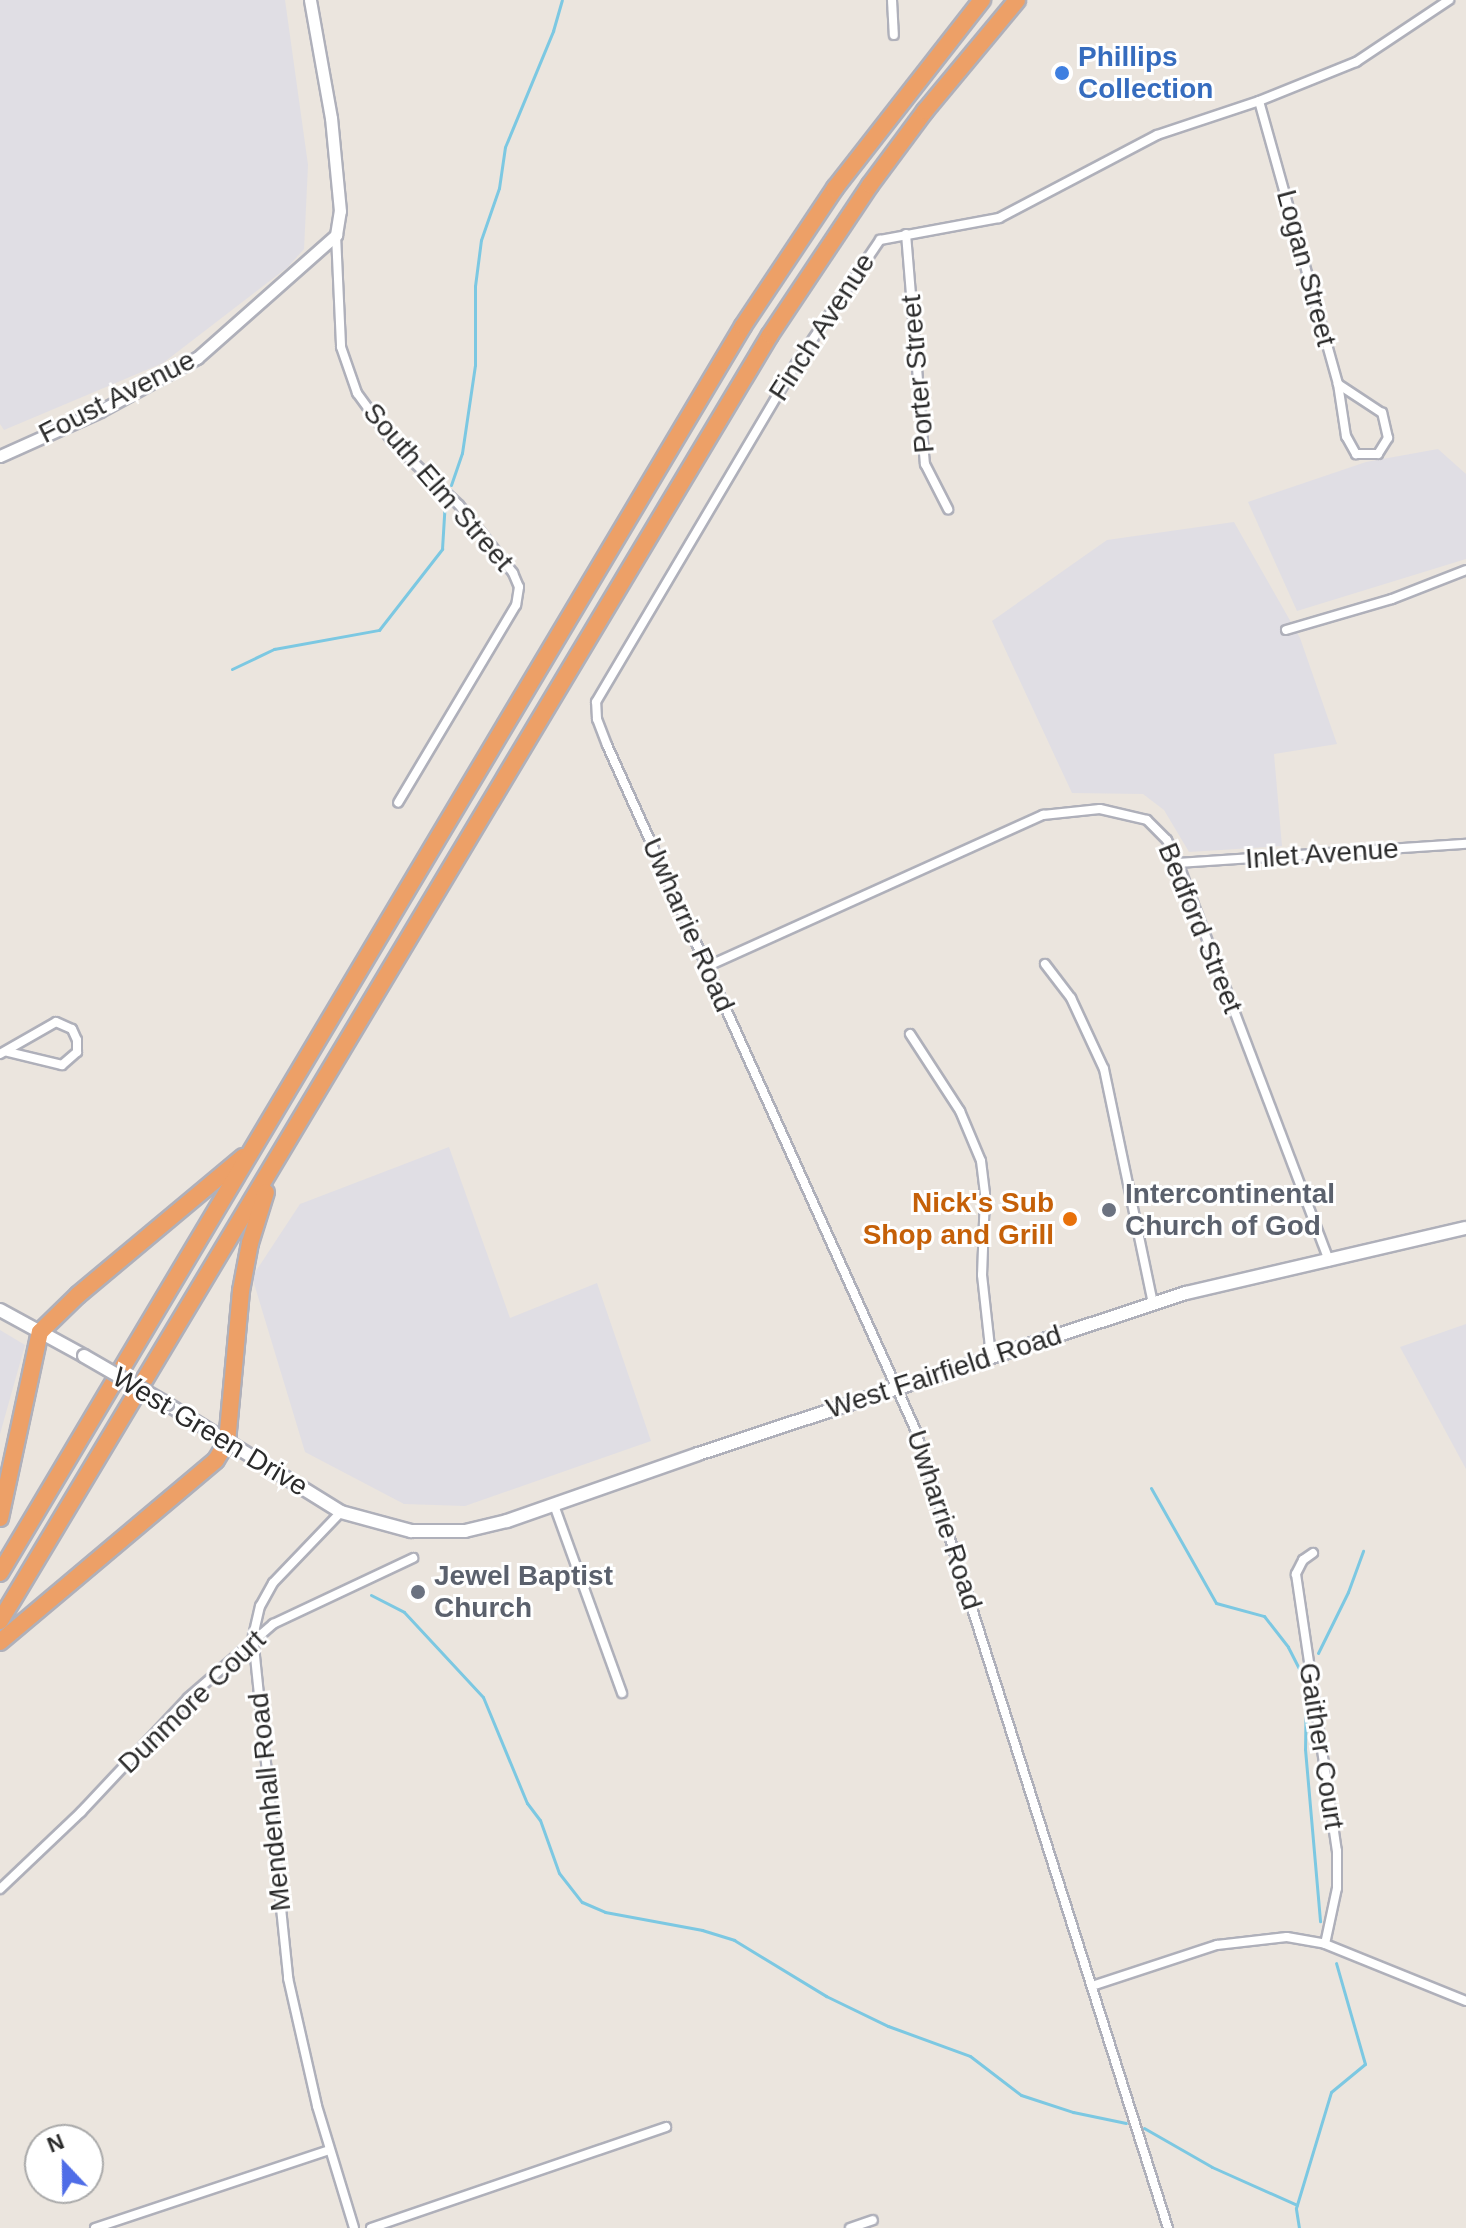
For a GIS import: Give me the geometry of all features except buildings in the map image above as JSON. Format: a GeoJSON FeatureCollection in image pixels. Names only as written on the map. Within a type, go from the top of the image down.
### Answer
{"type":"FeatureCollection","features":[{"type":"Feature","properties":{"kind":"highway"},"geometry":{"type":"LineString","coordinates":[[0,1573],[743,326],[835,188],[982,0]]}},
{"type":"Feature","properties":{"kind":"highway"},"geometry":{"type":"LineString","coordinates":[[0,1621],[770,335],[879,173],[1017,0]]}},
{"type":"Feature","properties":{"kind":"highway"},"geometry":{"type":"LineString","coordinates":[[0,1518],[40,1332],[78,1295],[255,1147]]}},
{"type":"Feature","properties":{"kind":"highway"},"geometry":{"type":"LineString","coordinates":[[0,1642],[216,1460],[227,1442],[241,1291],[250,1243],[274,1166]]}},
{"type":"Feature","properties":{"kind":"main road","name":"West Fairfield Road"},"geometry":{"type":"LineString","coordinates":[[427,1532],[484,1528],[899,1386],[1153,1304],[1466,1228]]}},
{"type":"Feature","properties":{"kind":"main road","name":"West Green Drive"},"geometry":{"type":"LineString","coordinates":[[0,1310],[171,1406],[341,1512],[392,1528],[427,1532]]}},
{"type":"Feature","properties":{"kind":"street","name":"South Elm Street"},"geometry":{"type":"LineString","coordinates":[[310,0],[331,118],[340,211],[336,235],[341,347],[357,393],[394,444],[459,505],[513,573],[519,587],[516,605],[398,803]]}},
{"type":"Feature","properties":{"kind":"street"},"geometry":{"type":"LineString","coordinates":[[892,0],[894,35]]}},
{"type":"Feature","properties":{"kind":"street","name":"Finch Avenue"},"geometry":{"type":"LineString","coordinates":[[596,706],[601,689],[845,287],[880,240],[999,218],[1157,135],[1259,101],[1356,62],[1449,0]]}},
{"type":"Feature","properties":{"kind":"street","name":"Logan Street"},"geometry":{"type":"LineString","coordinates":[[1259,101],[1338,384],[1346,436],[1352,450],[1371,457],[1384,449],[1388,430],[1382,413],[1373,404],[1338,384]]}},
{"type":"Feature","properties":{"kind":"street","name":"Porter Street"},"geometry":{"type":"LineString","coordinates":[[906,234],[925,464],[948,509]]}},
{"type":"Feature","properties":{"kind":"street","name":"Foust Avenue"},"geometry":{"type":"LineString","coordinates":[[0,456],[100,411],[197,358],[320,254],[336,235]]}},
{"type":"Feature","properties":{"kind":"street"},"geometry":{"type":"LineString","coordinates":[[1286,630],[1392,599],[1466,570]]}},
{"type":"Feature","properties":{"kind":"street","name":"Uwharrie Road"},"geometry":{"type":"LineString","coordinates":[[596,706],[597,719],[607,745],[899,1386],[916,1431],[1168,2228]]}},
{"type":"Feature","properties":{"kind":"street","name":"Bedford Street"},"geometry":{"type":"LineString","coordinates":[[706,967],[1055,812],[1100,809],[1147,820],[1167,840],[1178,863],[1329,1261]]}},
{"type":"Feature","properties":{"kind":"street","name":"Inlet Avenue"},"geometry":{"type":"LineString","coordinates":[[1178,863],[1466,844]]}},
{"type":"Feature","properties":{"kind":"street"},"geometry":{"type":"LineString","coordinates":[[1045,964],[1071,998],[1104,1069],[1153,1304]]}},
{"type":"Feature","properties":{"kind":"street"},"geometry":{"type":"LineString","coordinates":[[56,1022],[72,1029],[77,1042],[74,1057],[62,1065],[4,1053],[56,1022]]}},
{"type":"Feature","properties":{"kind":"street"},"geometry":{"type":"LineString","coordinates":[[910,1034],[960,1111],[981,1161],[985,1194],[982,1275],[991,1356]]}},
{"type":"Feature","properties":{"kind":"street"},"geometry":{"type":"LineString","coordinates":[[554,1505],[622,1693]]}},
{"type":"Feature","properties":{"kind":"street","name":"Mendenhall Road"},"geometry":{"type":"LineString","coordinates":[[341,1512],[273,1583],[260,1606],[254,1641],[288,1978],[329,2150],[354,2228]]}},
{"type":"Feature","properties":{"kind":"street","name":"Gaither Court"},"geometry":{"type":"LineString","coordinates":[[1313,1553],[1303,1560],[1296,1574],[1337,1851],[1337,1888],[1325,1944]]}},
{"type":"Feature","properties":{"kind":"street","name":"Dunmore Court"},"geometry":{"type":"LineString","coordinates":[[0,1889],[81,1812],[188,1698],[273,1624],[413,1558]]}},
{"type":"Feature","properties":{"kind":"street"},"geometry":{"type":"LineString","coordinates":[[1092,1986],[1237,1942],[1287,1937],[1325,1944],[1466,2001]]}},
{"type":"Feature","properties":{"kind":"street"},"geometry":{"type":"LineString","coordinates":[[371,2228],[666,2127]]}},
{"type":"Feature","properties":{"kind":"street"},"geometry":{"type":"LineString","coordinates":[[95,2228],[329,2150]]}},
{"type":"Feature","properties":{"kind":"street"},"geometry":{"type":"LineString","coordinates":[[850,2228],[873,2220]]}},
{"type":"Feature","properties":{"kind":"shaded area"},"geometry":{"type":"Polygon","coordinates":[[[0,0],[285,0],[308,165],[304,249],[288,267],[163,363],[4,430],[0,424],[0,0]]]}},
{"type":"Feature","properties":{"kind":"shaded area"},"geometry":{"type":"Polygon","coordinates":[[[1438,449],[1466,474],[1466,559],[1297,611],[1248,502],[1366,462],[1438,449]]]}},
{"type":"Feature","properties":{"kind":"shaded area"},"geometry":{"type":"Polygon","coordinates":[[[1234,522],[1300,638],[1337,744],[1274,754],[1282,846],[1189,852],[1164,810],[1143,794],[1072,793],[992,621],[1107,540],[1234,522]]]}},
{"type":"Feature","properties":{"kind":"shaded area"},"geometry":{"type":"Polygon","coordinates":[[[449,1147],[510,1318],[597,1283],[651,1441],[465,1506],[404,1504],[305,1452],[252,1277],[300,1204],[449,1147]]]}},
{"type":"Feature","properties":{"kind":"shaded area"},"geometry":{"type":"Polygon","coordinates":[[[1466,1324],[1466,1469],[1400,1347],[1466,1324]]]}},
{"type":"Feature","properties":{"kind":"shaded area"},"geometry":{"type":"Polygon","coordinates":[[[0,1330],[25,1345],[0,1434],[0,1330]]]}},
{"type":"Feature","properties":{"kind":"waterway"},"geometry":{"type":"LineString","coordinates":[[451,485],[462,453],[475,365],[475,286],[481,240],[499,188],[505,147],[553,31],[562,0]]}},
{"type":"Feature","properties":{"kind":"waterway"},"geometry":{"type":"LineString","coordinates":[[232,669],[274,649],[379,630],[442,549],[445,500]]}},
{"type":"Feature","properties":{"kind":"waterway"},"geometry":{"type":"LineString","coordinates":[[1151,1488],[1216,1603],[1264,1616],[1288,1647],[1306,1682]]}},
{"type":"Feature","properties":{"kind":"waterway"},"geometry":{"type":"LineString","coordinates":[[1318,1653],[1348,1592],[1363,1551]]}},
{"type":"Feature","properties":{"kind":"waterway"},"geometry":{"type":"LineString","coordinates":[[371,1595],[404,1612],[483,1697],[527,1803],[540,1820],[559,1873],[582,1902],[605,1912],[702,1930],[734,1940],[826,1996],[888,2026],[970,2056],[1021,2095],[1073,2112],[1126,2123]]}},
{"type":"Feature","properties":{"kind":"waterway"},"geometry":{"type":"LineString","coordinates":[[1306,1681],[1305,1749],[1320,1921]]}},
{"type":"Feature","properties":{"kind":"waterway"},"geometry":{"type":"LineString","coordinates":[[1299,2228],[1296,2208],[1331,2092],[1365,2064],[1336,1963]]}},
{"type":"Feature","properties":{"kind":"waterway"},"geometry":{"type":"LineString","coordinates":[[1144,2128],[1212,2167],[1297,2205]]}},
{"type":"Feature","properties":{"kind":"place","name":"Phillips Collection"},"geometry":{"type":"Point","coordinates":[1062,73]}},
{"type":"Feature","properties":{"kind":"place","name":"Intercontinental Church of God"},"geometry":{"type":"Point","coordinates":[1109,1210]}},
{"type":"Feature","properties":{"kind":"place","name":"Nick's Sub Shop and Grill"},"geometry":{"type":"Point","coordinates":[1070,1219]}},
{"type":"Feature","properties":{"kind":"place","name":"Jewel Baptist Church"},"geometry":{"type":"Point","coordinates":[418,1592]}}]}
